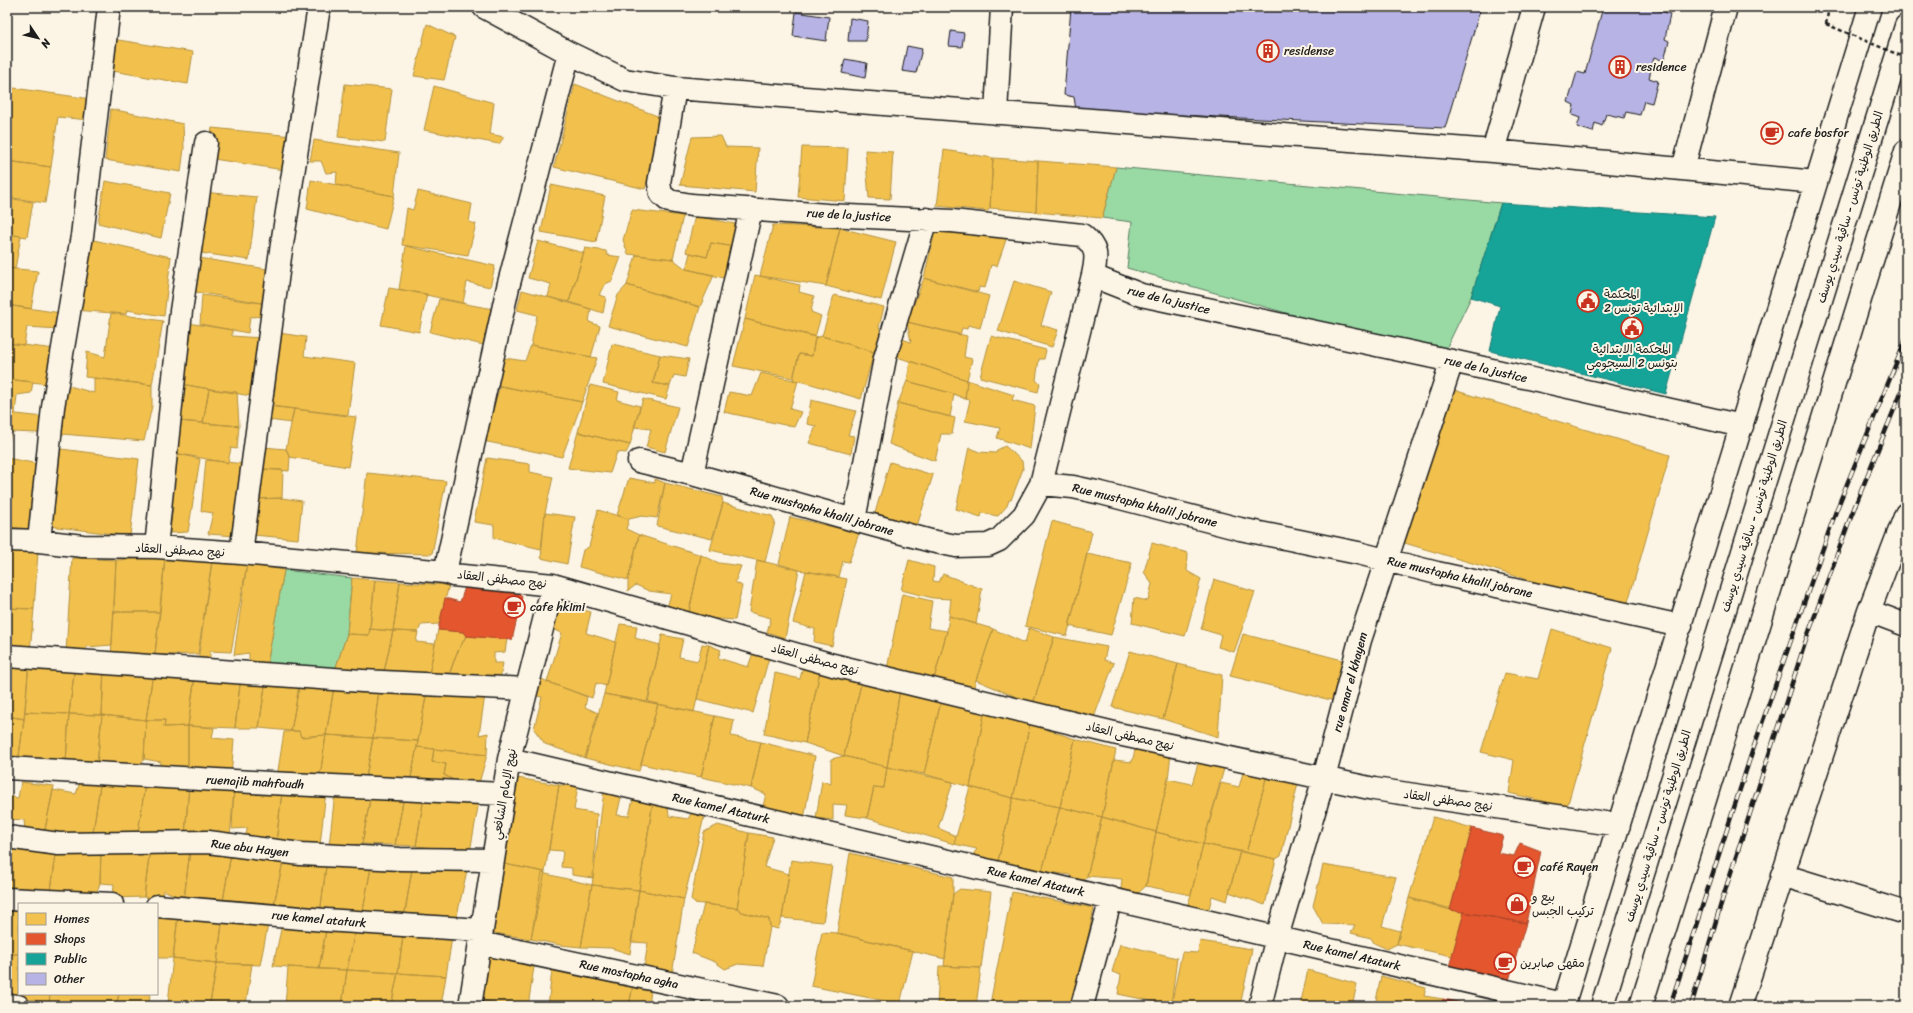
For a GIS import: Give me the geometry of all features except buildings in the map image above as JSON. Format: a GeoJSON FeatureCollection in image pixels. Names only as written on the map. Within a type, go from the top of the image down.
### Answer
{"type":"FeatureCollection","features":[{"type":"Feature","properties":{"kind":"main road"},"geometry":{"type":"LineString","coordinates":[[39,541],[53,407],[82,236],[109,7]]}},
{"type":"Feature","properties":{"kind":"main road"},"geometry":{"type":"LineString","coordinates":[[241,553],[280,257],[319,7]]}},
{"type":"Feature","properties":{"kind":"main road"},"geometry":{"type":"LineString","coordinates":[[484,7],[569,53],[625,80],[675,88],[1493,151],[1816,182]]}},
{"type":"Feature","properties":{"kind":"main road"},"geometry":{"type":"LineString","coordinates":[[996,113],[1002,7]]}},
{"type":"Feature","properties":{"kind":"main road"},"geometry":{"type":"LineString","coordinates":[[1493,151],[1534,7]]}},
{"type":"Feature","properties":{"kind":"main road"},"geometry":{"type":"LineString","coordinates":[[1683,169],[1726,7]]}},
{"type":"Feature","properties":{"kind":"main road"},"geometry":{"type":"LineString","coordinates":[[1563,1005],[1870,7]]}},
{"type":"Feature","properties":{"kind":"main road","name":"الطريق الوطنية تونس - ساقية سيدي يوسف"},"geometry":{"type":"LineString","coordinates":[[1602,1006],[1906,26]]}},
{"type":"Feature","properties":{"kind":"main road"},"geometry":{"type":"LineString","coordinates":[[445,572],[508,287],[569,53]]}},
{"type":"Feature","properties":{"kind":"main road","name":"rue de la justice"},"geometry":{"type":"LineString","coordinates":[[675,88],[659,183],[661,194],[669,201],[691,205],[926,219],[1082,235],[1090,242],[1095,251],[1093,275],[1141,295],[1452,361],[1742,426]]}},
{"type":"Feature","properties":{"kind":"main road"},"geometry":{"type":"LineString","coordinates":[[156,547],[181,311],[206,143]]}},
{"type":"Feature","properties":{"kind":"main road"},"geometry":{"type":"LineString","coordinates":[[1641,1006],[1906,151]]}},
{"type":"Feature","properties":{"kind":"main road"},"geometry":{"type":"LineString","coordinates":[[692,474],[751,209]]}},
{"type":"Feature","properties":{"kind":"main road"},"geometry":{"type":"LineString","coordinates":[[854,520],[885,358],[926,219]]}},
{"type":"Feature","properties":{"kind":"main road"},"geometry":{"type":"LineString","coordinates":[[1041,484],[1093,275]]}},
{"type":"Feature","properties":{"kind":"main road","name":"rue omar el khayem"},"geometry":{"type":"LineString","coordinates":[[1260,1006],[1277,937],[1324,778],[1360,640],[1452,361]]}},
{"type":"Feature","properties":{"kind":"main road","name":"Rue mustapha khalil jobrane"},"geometry":{"type":"LineString","coordinates":[[639,461],[692,474],[931,541],[956,546],[988,545],[999,540],[1024,515],[1041,484],[1073,487],[1240,529],[1387,560],[1680,626]]}},
{"type":"Feature","properties":{"kind":"main road"},"geometry":{"type":"LineString","coordinates":[[1740,1006],[1869,611],[1906,514]]}},
{"type":"Feature","properties":{"kind":"main road","name":"نهج مصطفى العقاد"},"geometry":{"type":"LineString","coordinates":[[7,540],[39,541],[83,546],[156,547],[241,553],[445,572],[483,578],[553,584],[849,669],[1118,734],[1374,789],[1619,825]]}},
{"type":"Feature","properties":{"kind":"main road","name":"نهج الإمام الشافعي"},"geometry":{"type":"LineString","coordinates":[[470,1006],[509,759],[553,584]]}},
{"type":"Feature","properties":{"kind":"main road"},"geometry":{"type":"LineString","coordinates":[[1869,611],[1906,625]]}},
{"type":"Feature","properties":{"kind":"main road"},"geometry":{"type":"LineString","coordinates":[[7,656],[362,680],[526,689]]}},
{"type":"Feature","properties":{"kind":"main road","name":"Rue kamel Ataturk"},"geometry":{"type":"LineString","coordinates":[[509,759],[1110,898],[1563,1005]]}},
{"type":"Feature","properties":{"kind":"main road","name":"ruenajib mahfoudh"},"geometry":{"type":"LineString","coordinates":[[7,768],[262,783],[503,794]]}},
{"type":"Feature","properties":{"kind":"main road","name":"Rue abu Hayen"},"geometry":{"type":"LineString","coordinates":[[7,837],[58,844],[208,842],[301,854],[400,859],[493,860]]}},
{"type":"Feature","properties":{"kind":"main road"},"geometry":{"type":"LineString","coordinates":[[1782,875],[1906,913]]}},
{"type":"Feature","properties":{"kind":"main road"},"geometry":{"type":"LineString","coordinates":[[1082,1006],[1110,898]]}},
{"type":"Feature","properties":{"kind":"main road"},"geometry":{"type":"LineString","coordinates":[[7,899],[91,903]]}},
{"type":"Feature","properties":{"kind":"main road","name":"rue kamel ataturk"},"geometry":{"type":"LineString","coordinates":[[158,906],[325,920],[480,937]]}},
{"type":"Feature","properties":{"kind":"main road","name":"Rue mostapha agha"},"geometry":{"type":"LineString","coordinates":[[480,937],[778,1006]]}},
{"type":"Feature","properties":{"kind":"main road"},"geometry":{"type":"LineString","coordinates":[[7,1005],[18,1006]]}},
{"type":"Feature","properties":{"kind":"path"},"geometry":{"type":"LineString","coordinates":[[1829,7],[1826,24],[1906,58]]}},
{"type":"Feature","properties":{"kind":"green space"},"geometry":{"type":"Polygon","coordinates":[[[1116,167],[1501,203],[1471,297],[1442,357],[1127,268],[1132,222],[1102,218],[1116,167]]]}},
{"type":"Feature","properties":{"kind":"green space"},"geometry":{"type":"Polygon","coordinates":[[[284,570],[352,578],[347,634],[334,673],[266,670],[284,570]]]}},
{"type":"Feature","properties":{"kind":"railway"},"geometry":{"type":"LineString","coordinates":[[1670,1006],[1752,752],[1836,511],[1906,339]]}},
{"type":"Feature","properties":{"kind":"railway"},"geometry":{"type":"LineString","coordinates":[[1691,1006],[1723,897],[1805,643],[1851,516],[1906,380]]}},
{"type":"Feature","properties":{"kind":"place","name":"residense"},"geometry":{"type":"Point","coordinates":[1268,51]}},
{"type":"Feature","properties":{"kind":"place","name":"residence"},"geometry":{"type":"Point","coordinates":[1620,67]}},
{"type":"Feature","properties":{"kind":"place","name":"cafe bosfor"},"geometry":{"type":"Point","coordinates":[1772,133]}},
{"type":"Feature","properties":{"kind":"place","name":"المحكمة الإبتدائية تونس 2"},"geometry":{"type":"Point","coordinates":[1588,301]}},
{"type":"Feature","properties":{"kind":"place","name":"المحكمة الابتدائية بتونس 2 السيجومي"},"geometry":{"type":"Point","coordinates":[1632,328]}},
{"type":"Feature","properties":{"kind":"place","name":"cafe hkimi"},"geometry":{"type":"Point","coordinates":[514,607]}},
{"type":"Feature","properties":{"kind":"place","name":"café Rayen"},"geometry":{"type":"Point","coordinates":[1524,867]}},
{"type":"Feature","properties":{"kind":"place","name":"بيع و تركيب الجبس"},"geometry":{"type":"Point","coordinates":[1517,904]}},
{"type":"Feature","properties":{"kind":"place","name":"مقهى صابرين"},"geometry":{"type":"Point","coordinates":[1505,963]}}]}
